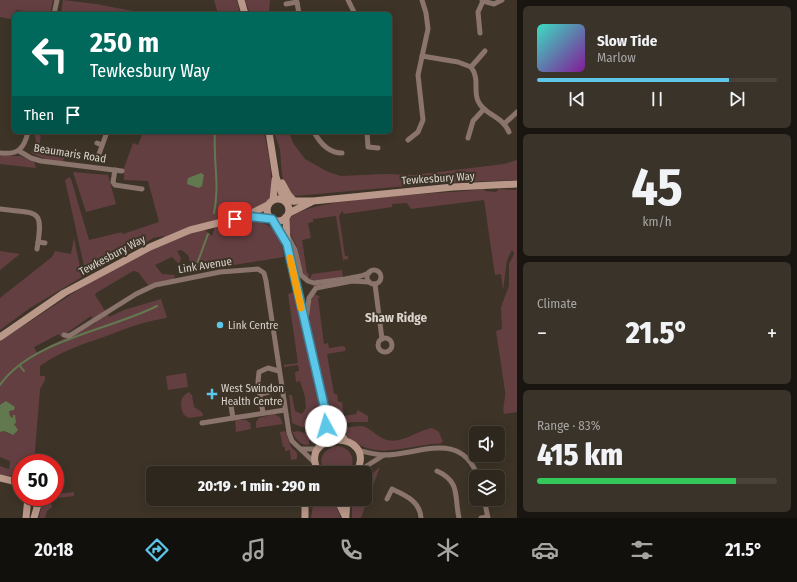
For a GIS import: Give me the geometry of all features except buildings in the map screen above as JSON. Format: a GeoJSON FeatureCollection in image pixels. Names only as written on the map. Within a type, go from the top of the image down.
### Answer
{"type":"FeatureCollection","features":[{"type":"Feature","properties":{"kind":"main road"},"geometry":{"type":"LineString","coordinates":[[241,0],[244,12]]}},
{"type":"Feature","properties":{"kind":"main road"},"geometry":{"type":"LineString","coordinates":[[269,134],[276,177],[285,201],[289,207],[286,235],[287,244],[326,414],[327,442]]}},
{"type":"Feature","properties":{"kind":"main road"},"geometry":{"type":"LineString","coordinates":[[273,161],[286,193],[294,200]]}},
{"type":"Feature","properties":{"kind":"main road"},"geometry":{"type":"LineString","coordinates":[[276,177],[271,202],[267,211],[287,244]]}},
{"type":"Feature","properties":{"kind":"main road","name":"Tewkesbury Way"},"geometry":{"type":"LineString","coordinates":[[285,201],[313,201],[453,186],[517,184]]}},
{"type":"Feature","properties":{"kind":"main road"},"geometry":{"type":"LineString","coordinates":[[271,202],[285,201]]}},
{"type":"Feature","properties":{"kind":"main road","name":"Tewkesbury Way"},"geometry":{"type":"LineString","coordinates":[[288,215],[313,201]]}},
{"type":"Feature","properties":{"kind":"main road","name":"Tewkesbury Way"},"geometry":{"type":"LineString","coordinates":[[0,337],[70,290],[150,247],[190,230],[246,216],[271,202]]}},
{"type":"Feature","properties":{"kind":"main road"},"geometry":{"type":"LineString","coordinates":[[273,219],[281,220],[288,215]]}},
{"type":"Feature","properties":{"kind":"main road","name":"Tewkesbury Way"},"geometry":{"type":"LineString","coordinates":[[246,216],[273,219]]}},
{"type":"Feature","properties":{"kind":"main road"},"geometry":{"type":"LineString","coordinates":[[326,414],[345,440],[357,450],[360,461],[358,466]]}},
{"type":"Feature","properties":{"kind":"main road"},"geometry":{"type":"LineString","coordinates":[[315,464],[319,449],[327,442],[334,439],[345,440]]}},
{"type":"Feature","properties":{"kind":"main road"},"geometry":{"type":"LineString","coordinates":[[0,478],[12,480]]}},
{"type":"Feature","properties":{"kind":"main road"},"geometry":{"type":"LineString","coordinates":[[26,518],[27,506]]}},
{"type":"Feature","properties":{"kind":"main road"},"geometry":{"type":"LineString","coordinates":[[34,518],[37,506]]}},
{"type":"Feature","properties":{"kind":"main road"},"geometry":{"type":"LineString","coordinates":[[305,506],[306,518]]}},
{"type":"Feature","properties":{"kind":"main road"},"geometry":{"type":"LineString","coordinates":[[341,506],[346,518],[347,506]]}},
{"type":"Feature","properties":{"kind":"street"},"geometry":{"type":"LineString","coordinates":[[54,12],[57,0]]}},
{"type":"Feature","properties":{"kind":"street"},"geometry":{"type":"LineString","coordinates":[[348,0],[354,12]]}},
{"type":"Feature","properties":{"kind":"street"},"geometry":{"type":"LineString","coordinates":[[408,140],[418,132],[423,120],[423,108],[419,93],[418,75],[428,29],[426,12],[422,0]]}},
{"type":"Feature","properties":{"kind":"street"},"geometry":{"type":"LineString","coordinates":[[480,33],[478,12],[483,1],[494,4],[502,0]]}},
{"type":"Feature","properties":{"kind":"street"},"geometry":{"type":"LineString","coordinates":[[286,4],[300,1],[298,12]]}},
{"type":"Feature","properties":{"kind":"street"},"geometry":{"type":"LineString","coordinates":[[471,67],[485,51]]}},
{"type":"Feature","properties":{"kind":"street"},"geometry":{"type":"LineString","coordinates":[[422,56],[458,62],[471,67],[476,76],[478,101],[484,109],[504,124],[509,132]]}},
{"type":"Feature","properties":{"kind":"street"},"geometry":{"type":"LineString","coordinates":[[468,138],[473,121],[484,109]]}},
{"type":"Feature","properties":{"kind":"street"},"geometry":{"type":"LineString","coordinates":[[504,124],[517,112]]}},
{"type":"Feature","properties":{"kind":"street"},"geometry":{"type":"LineString","coordinates":[[19,151],[24,145],[27,134]]}},
{"type":"Feature","properties":{"kind":"street"},"geometry":{"type":"LineString","coordinates":[[99,154],[106,134]]}},
{"type":"Feature","properties":{"kind":"street"},"geometry":{"type":"LineString","coordinates":[[316,134],[326,148],[334,152],[342,153]]}},
{"type":"Feature","properties":{"kind":"street"},"geometry":{"type":"LineString","coordinates":[[367,134],[368,147],[378,148]]}},
{"type":"Feature","properties":{"kind":"street"},"geometry":{"type":"LineString","coordinates":[[97,143],[102,145]]}},
{"type":"Feature","properties":{"kind":"street","name":"Beaumaris Road"},"geometry":{"type":"LineString","coordinates":[[0,153],[11,154],[19,151],[31,158],[41,161],[122,171]]}},
{"type":"Feature","properties":{"kind":"street","name":"Beaumaris Road"},"geometry":{"type":"LineString","coordinates":[[115,170],[113,182],[115,185],[142,189]]}},
{"type":"Feature","properties":{"kind":"street"},"geometry":{"type":"LineString","coordinates":[[0,209],[36,215],[40,222],[37,249]]}},
{"type":"Feature","properties":{"kind":"street"},"geometry":{"type":"LineString","coordinates":[[286,235],[295,250],[300,272],[308,281],[314,283],[345,279],[361,276],[375,271],[379,274],[379,281],[375,284]]}},
{"type":"Feature","properties":{"kind":"street"},"geometry":{"type":"LineString","coordinates":[[38,242],[45,243]]}},
{"type":"Feature","properties":{"kind":"street","name":"Link Avenue"},"geometry":{"type":"LineString","coordinates":[[64,335],[69,336],[136,294],[156,284],[220,272],[257,268],[264,273],[266,281],[285,410],[291,438],[315,464]]}},
{"type":"Feature","properties":{"kind":"street"},"geometry":{"type":"LineString","coordinates":[[369,273],[367,279],[369,282]]}},
{"type":"Feature","properties":{"kind":"street"},"geometry":{"type":"LineString","coordinates":[[305,327],[310,298],[316,288],[352,281],[369,282],[375,284]]}},
{"type":"Feature","properties":{"kind":"street"},"geometry":{"type":"LineString","coordinates":[[375,284],[382,339]]}},
{"type":"Feature","properties":{"kind":"street"},"geometry":{"type":"LineString","coordinates":[[263,413],[258,379],[260,371],[268,368],[279,371]]}},
{"type":"Feature","properties":{"kind":"street"},"geometry":{"type":"LineString","coordinates":[[260,394],[269,392]]}},
{"type":"Feature","properties":{"kind":"street"},"geometry":{"type":"LineString","coordinates":[[231,406],[232,418]]}},
{"type":"Feature","properties":{"kind":"street"},"geometry":{"type":"LineString","coordinates":[[202,423],[285,410]]}},
{"type":"Feature","properties":{"kind":"street"},"geometry":{"type":"LineString","coordinates":[[357,450],[384,455],[432,447],[446,448],[460,453],[468,460],[474,470]]}},
{"type":"Feature","properties":{"kind":"street"},"geometry":{"type":"LineString","coordinates":[[302,449],[319,449]]}},
{"type":"Feature","properties":{"kind":"street"},"geometry":{"type":"LineString","coordinates":[[366,466],[384,455]]}},
{"type":"Feature","properties":{"kind":"street"},"geometry":{"type":"LineString","coordinates":[[437,471],[449,479],[455,488],[459,518]]}},
{"type":"Feature","properties":{"kind":"street"},"geometry":{"type":"LineString","coordinates":[[387,499],[392,488],[408,497],[418,507],[421,518]]}},
{"type":"Feature","properties":{"kind":"street"},"geometry":{"type":"LineString","coordinates":[[481,518],[487,517],[485,506]]}},
{"type":"Feature","properties":{"kind":"shaded area"},"geometry":{"type":"Polygon","coordinates":[[[0,0],[53,0],[50,12],[16,10],[15,12],[12,12],[11,19],[0,17],[0,0]]]}},
{"type":"Feature","properties":{"kind":"shaded area"},"geometry":{"type":"Polygon","coordinates":[[[63,0],[96,4],[138,12],[61,12],[63,0]]]}},
{"type":"Feature","properties":{"kind":"shaded area"},"geometry":{"type":"Polygon","coordinates":[[[214,0],[237,0],[240,12],[217,12],[214,0]]]}},
{"type":"Feature","properties":{"kind":"shaded area"},"geometry":{"type":"Polygon","coordinates":[[[245,0],[270,0],[269,12],[249,12],[245,0]]]}},
{"type":"Feature","properties":{"kind":"shaded area"},"geometry":{"type":"Polygon","coordinates":[[[34,134],[41,134],[39,152],[48,156],[65,155],[63,162],[50,161],[31,153],[36,141],[34,134]]]}},
{"type":"Feature","properties":{"kind":"shaded area"},"geometry":{"type":"Polygon","coordinates":[[[142,134],[264,134],[271,169],[271,190],[266,204],[258,210],[189,227],[204,229],[212,236],[215,227],[239,222],[260,222],[275,232],[281,242],[284,257],[201,270],[191,266],[188,255],[181,250],[177,251],[181,258],[180,262],[178,263],[172,257],[155,265],[162,274],[175,275],[174,279],[148,285],[138,272],[133,271],[96,293],[95,295],[109,317],[124,310],[161,299],[167,318],[136,325],[77,346],[40,366],[40,376],[45,376],[45,380],[40,389],[35,454],[12,454],[12,476],[0,475],[0,466],[9,469],[10,461],[0,457],[0,432],[4,431],[12,435],[15,427],[14,418],[10,416],[9,411],[11,409],[14,410],[0,405],[0,341],[81,288],[163,242],[164,236],[153,238],[140,247],[114,256],[109,261],[101,262],[95,269],[86,275],[65,180],[69,177],[71,179],[89,240],[121,232],[123,234],[159,222],[148,181],[124,180],[124,168],[133,143],[138,145],[142,134]],[[91,316],[61,337],[59,334],[34,347],[37,353],[96,323],[91,316]]]}},
{"type":"Feature","properties":{"kind":"shaded area"},"geometry":{"type":"Polygon","coordinates":[[[275,134],[290,134],[293,143],[305,159],[328,172],[341,176],[384,174],[414,175],[504,164],[517,160],[517,180],[440,183],[295,196],[286,187],[284,182],[281,169],[280,150],[275,134]]]}},
{"type":"Feature","properties":{"kind":"shaded area"},"geometry":{"type":"Polygon","coordinates":[[[0,156],[20,156],[34,162],[36,168],[0,164],[0,156]]]}},
{"type":"Feature","properties":{"kind":"shaded area"},"geometry":{"type":"Polygon","coordinates":[[[73,172],[108,175],[116,204],[86,212],[73,172]]]}},
{"type":"Feature","properties":{"kind":"shaded area"},"geometry":{"type":"Polygon","coordinates":[[[201,173],[204,175],[202,186],[199,188],[187,184],[188,178],[201,173]]]}},
{"type":"Feature","properties":{"kind":"shaded area"},"geometry":{"type":"Polygon","coordinates":[[[517,188],[517,412],[504,414],[503,409],[505,391],[496,331],[502,329],[501,307],[509,286],[509,264],[514,254],[512,250],[507,260],[503,290],[501,274],[495,275],[484,200],[411,209],[407,203],[392,204],[392,207],[344,214],[342,211],[339,216],[345,256],[348,256],[348,259],[343,260],[336,216],[313,219],[313,222],[308,223],[311,238],[302,240],[307,273],[309,274],[308,279],[303,272],[296,245],[291,236],[288,225],[290,219],[301,211],[322,205],[381,197],[484,189],[485,191],[496,192],[499,189],[516,190],[517,188]]]}},
{"type":"Feature","properties":{"kind":"shaded area"},"geometry":{"type":"Polygon","coordinates":[[[74,238],[82,277],[30,308],[0,330],[0,298],[52,257],[55,251],[71,254],[74,238]]]}},
{"type":"Feature","properties":{"kind":"shaded area"},"geometry":{"type":"Polygon","coordinates":[[[0,251],[20,254],[0,270],[0,251]]]}},
{"type":"Feature","properties":{"kind":"shaded area"},"geometry":{"type":"Polygon","coordinates":[[[342,270],[343,277],[317,281],[310,279],[312,274],[342,270]]]}},
{"type":"Feature","properties":{"kind":"shaded area"},"geometry":{"type":"Polygon","coordinates":[[[294,292],[323,416],[321,429],[317,430],[292,423],[289,395],[292,395],[295,411],[302,414],[306,408],[305,397],[300,381],[296,382],[295,372],[299,371],[298,365],[284,367],[284,365],[298,363],[288,294],[294,292]]]}},
{"type":"Feature","properties":{"kind":"shaded area"},"geometry":{"type":"Polygon","coordinates":[[[314,294],[321,297],[318,298],[324,344],[328,343],[329,348],[343,346],[346,348],[345,351],[327,354],[334,394],[337,394],[338,402],[342,402],[344,416],[356,414],[358,410],[368,416],[368,422],[351,422],[338,426],[328,410],[309,326],[311,301],[314,294]]]}},
{"type":"Feature","properties":{"kind":"shaded area"},"geometry":{"type":"Polygon","coordinates":[[[186,373],[188,387],[168,390],[166,376],[186,373]]]}},
{"type":"Feature","properties":{"kind":"shaded area"},"geometry":{"type":"Polygon","coordinates":[[[189,392],[192,395],[194,407],[202,412],[203,416],[189,418],[184,415],[181,402],[183,396],[189,392]]]}},
{"type":"Feature","properties":{"kind":"shaded area"},"geometry":{"type":"Polygon","coordinates":[[[6,401],[15,407],[14,410],[9,411],[10,416],[13,418],[13,415],[15,415],[16,423],[14,424],[18,430],[13,435],[4,431],[0,432],[0,405],[6,401]]]}},
{"type":"Feature","properties":{"kind":"shaded area"},"geometry":{"type":"Polygon","coordinates":[[[274,414],[280,417],[283,424],[256,428],[256,422],[259,418],[274,414]]]}},
{"type":"Feature","properties":{"kind":"shaded area"},"geometry":{"type":"Polygon","coordinates":[[[235,420],[246,420],[250,423],[251,429],[236,432],[235,420]]]}},
{"type":"Feature","properties":{"kind":"shaded area"},"geometry":{"type":"Polygon","coordinates":[[[362,426],[383,439],[393,441],[432,428],[439,432],[443,442],[441,442],[441,444],[378,450],[359,445],[342,431],[350,427],[362,426]]]}},
{"type":"Feature","properties":{"kind":"shaded area"},"geometry":{"type":"Polygon","coordinates":[[[285,431],[291,447],[297,453],[297,459],[291,460],[290,450],[285,451],[285,447],[283,447],[280,432],[285,431]]]}},
{"type":"Feature","properties":{"kind":"shaded area"},"geometry":{"type":"Polygon","coordinates":[[[292,431],[307,434],[320,434],[309,439],[309,445],[306,445],[295,437],[292,431]]]}},
{"type":"Feature","properties":{"kind":"shaded area"},"geometry":{"type":"Polygon","coordinates":[[[333,447],[343,447],[350,453],[352,456],[352,466],[322,466],[321,460],[325,452],[333,447]]]}},
{"type":"Feature","properties":{"kind":"shaded area"},"geometry":{"type":"Polygon","coordinates":[[[380,467],[372,488],[372,474],[380,467]]]}},
{"type":"Feature","properties":{"kind":"shaded area"},"geometry":{"type":"Polygon","coordinates":[[[74,492],[74,496],[64,497],[64,493],[74,492]]]}},
{"type":"Feature","properties":{"kind":"shaded area"},"geometry":{"type":"Polygon","coordinates":[[[41,506],[52,506],[47,511],[45,518],[39,518],[41,506]]]}},
{"type":"Feature","properties":{"kind":"shaded area"},"geometry":{"type":"Polygon","coordinates":[[[313,506],[337,506],[341,518],[311,518],[313,506]]]}},
{"type":"Feature","properties":{"kind":"shaded area"},"geometry":{"type":"Polygon","coordinates":[[[352,506],[365,506],[361,518],[352,518],[352,506]]]}},
{"type":"Feature","properties":{"kind":"waterway"},"geometry":{"type":"LineString","coordinates":[[214,213],[216,202],[215,134]]}},
{"type":"Feature","properties":{"kind":"waterway"},"geometry":{"type":"LineString","coordinates":[[197,264],[208,234]]}},
{"type":"Feature","properties":{"kind":"waterway"},"geometry":{"type":"LineString","coordinates":[[0,385],[14,370],[31,357],[72,338],[157,306]]}},
{"type":"Feature","properties":{"kind":"waterway"},"geometry":{"type":"LineString","coordinates":[[20,366],[24,371]]}},
{"type":"Feature","properties":{"kind":"slow traffic"},"geometry":{"type":"LineString","coordinates":[[290,258],[301,308]]}},
{"type":"Feature","properties":{"kind":"place","name":"Link Centre"},"geometry":{"type":"Point","coordinates":[220,325]}},
{"type":"Feature","properties":{"kind":"place","name":"West Swindon Health Centre"},"geometry":{"type":"Point","coordinates":[212,394]}},
{"type":"Feature","properties":{"kind":"district","name":"Shaw Ridge"},"geometry":{"type":"Point","coordinates":[396,317]}},
{"type":"Feature","properties":{"kind":"route"},"geometry":{"type":"LineString","coordinates":[[235,219],[246,216],[272,219],[287,244],[326,414],[326,426]]}}]}
